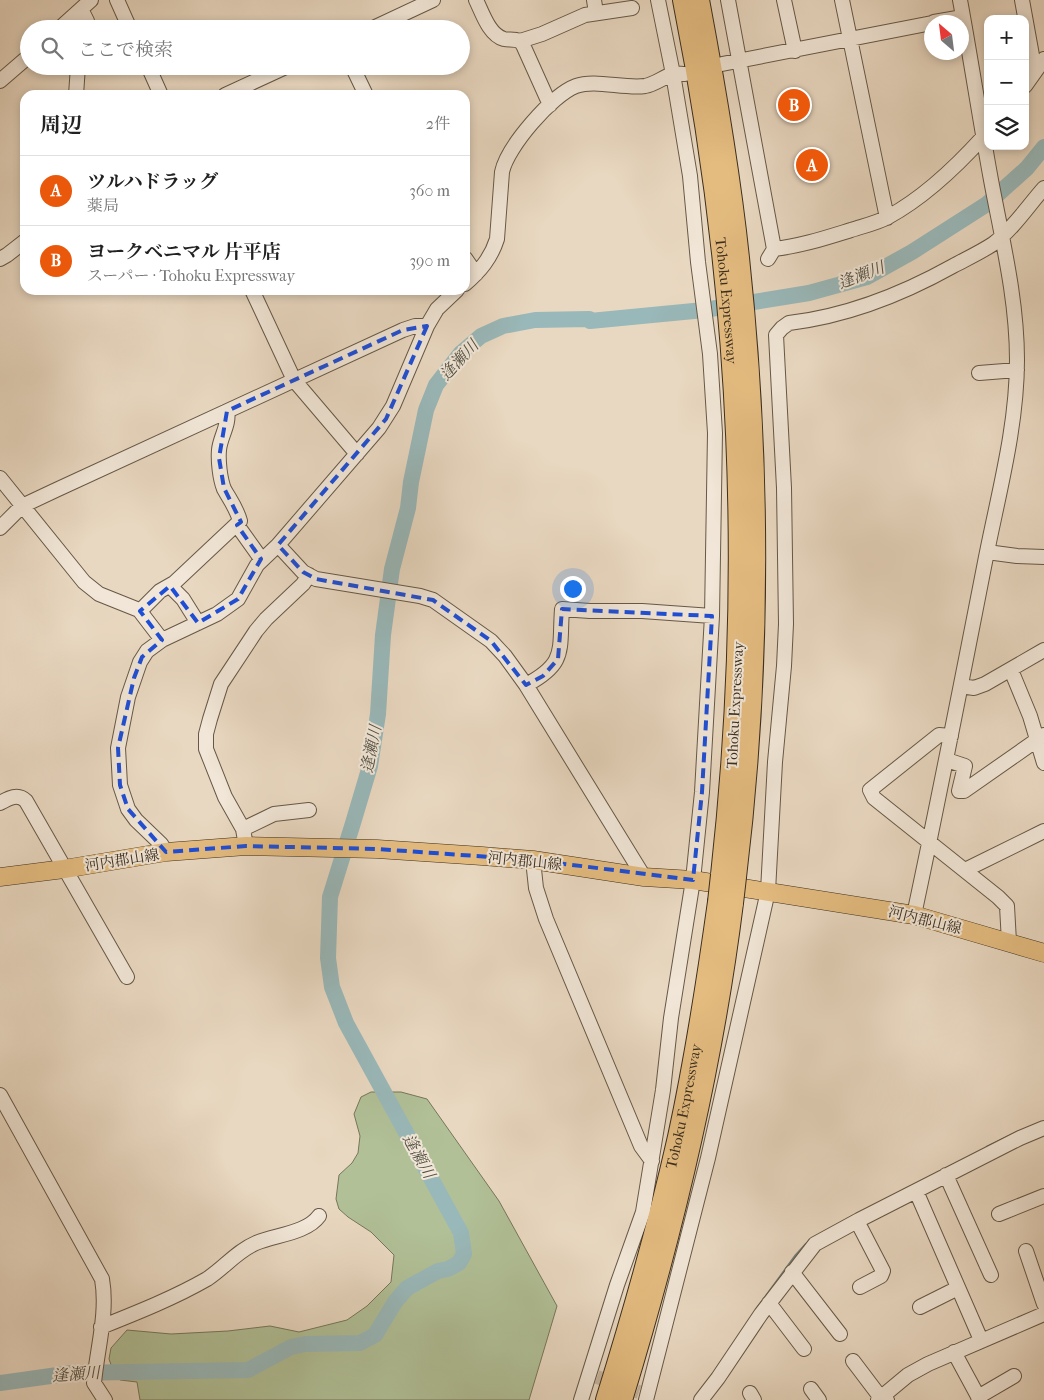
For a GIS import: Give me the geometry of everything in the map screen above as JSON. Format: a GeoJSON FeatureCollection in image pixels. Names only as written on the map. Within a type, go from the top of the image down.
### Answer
{"type":"FeatureCollection","features":[{"type":"Feature","properties":{"kind":"highway","name":"Tohoku Expressway"},"geometry":{"type":"LineString","coordinates":[[683,0],[712,168],[732,258]]}},
{"type":"Feature","properties":{"kind":"highway","name":"Tohoku Expressway"},"geometry":{"type":"LineString","coordinates":[[642,1398],[648,1316],[693,1140],[722,987],[735,730],[740,590],[738,334],[719,114],[698,0]]}},
{"type":"Feature","properties":{"kind":"highway","name":"Tohoku Expressway"},"geometry":{"type":"LineString","coordinates":[[606,1400],[659,1216],[678,1137],[726,903]]}},
{"type":"Feature","properties":{"kind":"main road","name":"河内郡山線"},"geometry":{"type":"LineString","coordinates":[[0,877],[64,869],[245,838],[314,848],[377,849],[533,860],[644,876],[693,880],[914,915],[1044,953]]}},
{"type":"Feature","properties":{"kind":"street"},"geometry":{"type":"LineString","coordinates":[[117,0],[126,20]]}},
{"type":"Feature","properties":{"kind":"street"},"geometry":{"type":"LineString","coordinates":[[390,20],[433,0]]}},
{"type":"Feature","properties":{"kind":"street"},"geometry":{"type":"LineString","coordinates":[[476,0],[487,22],[497,36],[503,39],[520,41],[542,34],[585,15],[595,6],[632,8]]}},
{"type":"Feature","properties":{"kind":"street"},"geometry":{"type":"LineString","coordinates":[[581,1400],[594,1376],[617,1285],[643,1212],[652,1161],[671,1018],[693,880],[702,792],[712,616],[715,433],[710,354],[698,262],[679,74],[658,0]]}},
{"type":"Feature","properties":{"kind":"street"},"geometry":{"type":"LineString","coordinates":[[728,0],[771,254],[887,218],[937,183],[984,144]]}},
{"type":"Feature","properties":{"kind":"street"},"geometry":{"type":"LineString","coordinates":[[784,0],[795,51]]}},
{"type":"Feature","properties":{"kind":"street"},"geometry":{"type":"LineString","coordinates":[[842,0],[887,218]]}},
{"type":"Feature","properties":{"kind":"street"},"geometry":{"type":"LineString","coordinates":[[960,0],[963,15]]}},
{"type":"Feature","properties":{"kind":"street"},"geometry":{"type":"LineString","coordinates":[[1022,0],[1035,72]]}},
{"type":"Feature","properties":{"kind":"street"},"geometry":{"type":"LineString","coordinates":[[69,20],[86,5]]}},
{"type":"Feature","properties":{"kind":"street"},"geometry":{"type":"LineString","coordinates":[[86,5],[88,20]]}},
{"type":"Feature","properties":{"kind":"street"},"geometry":{"type":"LineString","coordinates":[[722,64],[924,25]]}},
{"type":"Feature","properties":{"kind":"street"},"geometry":{"type":"LineString","coordinates":[[520,41],[526,50],[550,105]]}},
{"type":"Feature","properties":{"kind":"street"},"geometry":{"type":"LineString","coordinates":[[969,51],[984,137]]}},
{"type":"Feature","properties":{"kind":"street"},"geometry":{"type":"LineString","coordinates":[[1029,80],[1044,59]]}},
{"type":"Feature","properties":{"kind":"street"},"geometry":{"type":"LineString","coordinates":[[0,80],[20,63]]}},
{"type":"Feature","properties":{"kind":"street"},"geometry":{"type":"LineString","coordinates":[[470,279],[486,262],[497,239],[502,172],[505,162],[521,135],[550,105],[563,93],[576,86],[588,84],[647,86],[679,74]]}},
{"type":"Feature","properties":{"kind":"street"},"geometry":{"type":"LineString","coordinates":[[76,90],[77,75]]}},
{"type":"Feature","properties":{"kind":"street"},"geometry":{"type":"LineString","coordinates":[[152,75],[159,90]]}},
{"type":"Feature","properties":{"kind":"street"},"geometry":{"type":"LineString","coordinates":[[236,90],[268,75]]}},
{"type":"Feature","properties":{"kind":"street"},"geometry":{"type":"LineString","coordinates":[[356,75],[364,90]]}},
{"type":"Feature","properties":{"kind":"street"},"geometry":{"type":"LineString","coordinates":[[914,915],[962,686],[1016,402],[1015,316],[986,150]]}},
{"type":"Feature","properties":{"kind":"street"},"geometry":{"type":"LineString","coordinates":[[642,1398],[708,1158],[768,892],[775,762],[786,624],[784,488],[776,335],[789,324],[850,311],[891,298],[957,264],[992,244],[1044,188]]}},
{"type":"Feature","properties":{"kind":"street"},"geometry":{"type":"LineString","coordinates":[[0,259],[20,245]]}},
{"type":"Feature","properties":{"kind":"street"},"geometry":{"type":"LineString","coordinates":[[470,265],[476,274]]}},
{"type":"Feature","properties":{"kind":"street"},"geometry":{"type":"LineString","coordinates":[[254,295],[294,380],[357,454]]}},
{"type":"Feature","properties":{"kind":"street"},"geometry":{"type":"LineString","coordinates":[[166,852],[161,844],[136,820],[128,809],[120,785],[118,748],[128,697],[137,668],[147,651],[162,640],[217,614],[238,599],[253,570],[278,545],[379,428],[393,406],[427,326],[437,309],[452,295]]}},
{"type":"Feature","properties":{"kind":"street"},"geometry":{"type":"LineString","coordinates":[[0,528],[22,506],[403,330],[415,326],[427,326]]}},
{"type":"Feature","properties":{"kind":"street"},"geometry":{"type":"LineString","coordinates":[[979,373],[1017,370]]}},
{"type":"Feature","properties":{"kind":"street"},"geometry":{"type":"LineString","coordinates":[[140,611],[160,591],[170,586],[223,536],[237,526],[240,521],[224,488],[219,458],[220,440],[227,422],[227,411]]}},
{"type":"Feature","properties":{"kind":"street"},"geometry":{"type":"LineString","coordinates":[[0,478],[84,582],[100,594],[140,611],[162,640]]}},
{"type":"Feature","properties":{"kind":"street"},"geometry":{"type":"LineString","coordinates":[[237,526],[262,560]]}},
{"type":"Feature","properties":{"kind":"street"},"geometry":{"type":"LineString","coordinates":[[278,545],[303,572],[316,579],[428,597],[486,636],[505,656],[526,685],[644,876]]}},
{"type":"Feature","properties":{"kind":"street"},"geometry":{"type":"LineString","coordinates":[[987,552],[1044,558]]}},
{"type":"Feature","properties":{"kind":"street"},"geometry":{"type":"LineString","coordinates":[[309,810],[274,814],[245,838],[225,797],[206,749],[206,734],[222,684],[256,631],[310,575]]}},
{"type":"Feature","properties":{"kind":"street"},"geometry":{"type":"LineString","coordinates":[[170,586],[183,599],[198,623]]}},
{"type":"Feature","properties":{"kind":"street"},"geometry":{"type":"LineString","coordinates":[[526,685],[544,676],[558,659],[562,609],[642,611],[712,616]]}},
{"type":"Feature","properties":{"kind":"street"},"geometry":{"type":"LineString","coordinates":[[962,686],[974,688],[1011,670],[1044,650]]}},
{"type":"Feature","properties":{"kind":"street"},"geometry":{"type":"LineString","coordinates":[[1011,670],[1041,738],[1044,763]]}},
{"type":"Feature","properties":{"kind":"street"},"geometry":{"type":"LineString","coordinates":[[950,736],[939,735],[870,790],[874,798],[1007,906],[1009,942]]}},
{"type":"Feature","properties":{"kind":"street"},"geometry":{"type":"LineString","coordinates":[[947,760],[964,766],[959,791],[964,791],[1041,738]]}},
{"type":"Feature","properties":{"kind":"street"},"geometry":{"type":"LineString","coordinates":[[0,803],[15,796],[24,799],[127,977]]}},
{"type":"Feature","properties":{"kind":"street"},"geometry":{"type":"LineString","coordinates":[[965,870],[1044,831]]}},
{"type":"Feature","properties":{"kind":"street"},"geometry":{"type":"LineString","coordinates":[[533,860],[536,888],[546,919],[641,1146],[652,1161]]}},
{"type":"Feature","properties":{"kind":"street"},"geometry":{"type":"LineString","coordinates":[[0,1095],[102,1279],[104,1309],[94,1378],[96,1387],[105,1400]]}},
{"type":"Feature","properties":{"kind":"street"},"geometry":{"type":"LineString","coordinates":[[701,1400],[769,1303],[815,1244],[916,1190],[1044,1128]]}},
{"type":"Feature","properties":{"kind":"street"},"geometry":{"type":"LineString","coordinates":[[946,1175],[991,1275]]}},
{"type":"Feature","properties":{"kind":"street"},"geometry":{"type":"LineString","coordinates":[[916,1190],[981,1340]]}},
{"type":"Feature","properties":{"kind":"street"},"geometry":{"type":"LineString","coordinates":[[998,1214],[1044,1196]]}},
{"type":"Feature","properties":{"kind":"street"},"geometry":{"type":"LineString","coordinates":[[100,1333],[203,1281],[216,1273],[236,1254],[246,1248],[306,1226],[319,1216]]}},
{"type":"Feature","properties":{"kind":"street"},"geometry":{"type":"LineString","coordinates":[[858,1221],[883,1270],[881,1276],[860,1287]]}},
{"type":"Feature","properties":{"kind":"street"},"geometry":{"type":"LineString","coordinates":[[1026,1251],[1044,1304]]}},
{"type":"Feature","properties":{"kind":"street"},"geometry":{"type":"LineString","coordinates":[[792,1272],[840,1334]]}},
{"type":"Feature","properties":{"kind":"street"},"geometry":{"type":"LineString","coordinates":[[920,1307],[958,1288]]}},
{"type":"Feature","properties":{"kind":"street"},"geometry":{"type":"LineString","coordinates":[[769,1303],[804,1349]]}},
{"type":"Feature","properties":{"kind":"street"},"geometry":{"type":"LineString","coordinates":[[853,1361],[882,1399],[908,1375],[928,1364],[1044,1314]]}},
{"type":"Feature","properties":{"kind":"street"},"geometry":{"type":"LineString","coordinates":[[954,1352],[979,1398],[1014,1376]]}},
{"type":"Feature","properties":{"kind":"highlighted area"},"geometry":{"type":"Polygon","coordinates":[[[427,326],[386,419],[278,545],[303,572],[316,579],[433,600],[491,641],[526,685],[543,676],[558,659],[562,609],[712,616],[702,792],[693,880],[533,860],[377,849],[246,846],[166,852],[128,809],[120,785],[118,748],[134,678],[142,657],[162,640],[140,611],[170,586],[198,623],[238,599],[261,559],[237,525],[241,522],[224,488],[219,458],[227,411],[403,330],[427,326]]]}},
{"type":"Feature","properties":{"kind":"green space"},"geometry":{"type":"Polygon","coordinates":[[[371,1092],[401,1092],[427,1099],[499,1201],[557,1306],[529,1400],[140,1400],[137,1382],[120,1380],[115,1376],[109,1359],[111,1348],[127,1330],[171,1334],[228,1331],[270,1326],[299,1332],[347,1320],[367,1306],[391,1282],[394,1255],[371,1232],[339,1209],[336,1199],[339,1175],[352,1163],[358,1153],[360,1136],[354,1114],[361,1097],[371,1092]]]}},
{"type":"Feature","properties":{"kind":"waterway","name":"逢瀬川"},"geometry":{"type":"LineString","coordinates":[[0,1383],[72,1373],[248,1370],[291,1347],[305,1344],[360,1343],[375,1335],[395,1302],[407,1288],[438,1271],[448,1269],[459,1263],[464,1254],[461,1233],[346,1023],[332,987],[328,958],[330,897],[370,766],[378,714],[383,635],[392,569],[408,508],[411,482],[426,410],[436,385],[461,353],[481,336],[503,326],[535,320],[589,319],[590,321],[704,310],[809,293],[867,277],[912,252],[987,204],[1027,168],[1044,147]]}},
{"type":"Feature","properties":{"kind":"waterway"},"geometry":{"type":"LineString","coordinates":[[987,1147],[1018,1132]]}},
{"type":"Feature","properties":{"kind":"waterway"},"geometry":{"type":"LineString","coordinates":[[758,1307],[806,1244]]}},
{"type":"Feature","properties":{"kind":"tunnel"},"geometry":{"type":"LineString","coordinates":[[597,1377],[639,1392]]}},
{"type":"Feature","properties":{"kind":"place","name":"ヨークベニマル 片平店"},"geometry":{"type":"Point","coordinates":[794,105]}},
{"type":"Feature","properties":{"kind":"place","name":"ツルハドラッグ"},"geometry":{"type":"Point","coordinates":[812,165]}}]}
